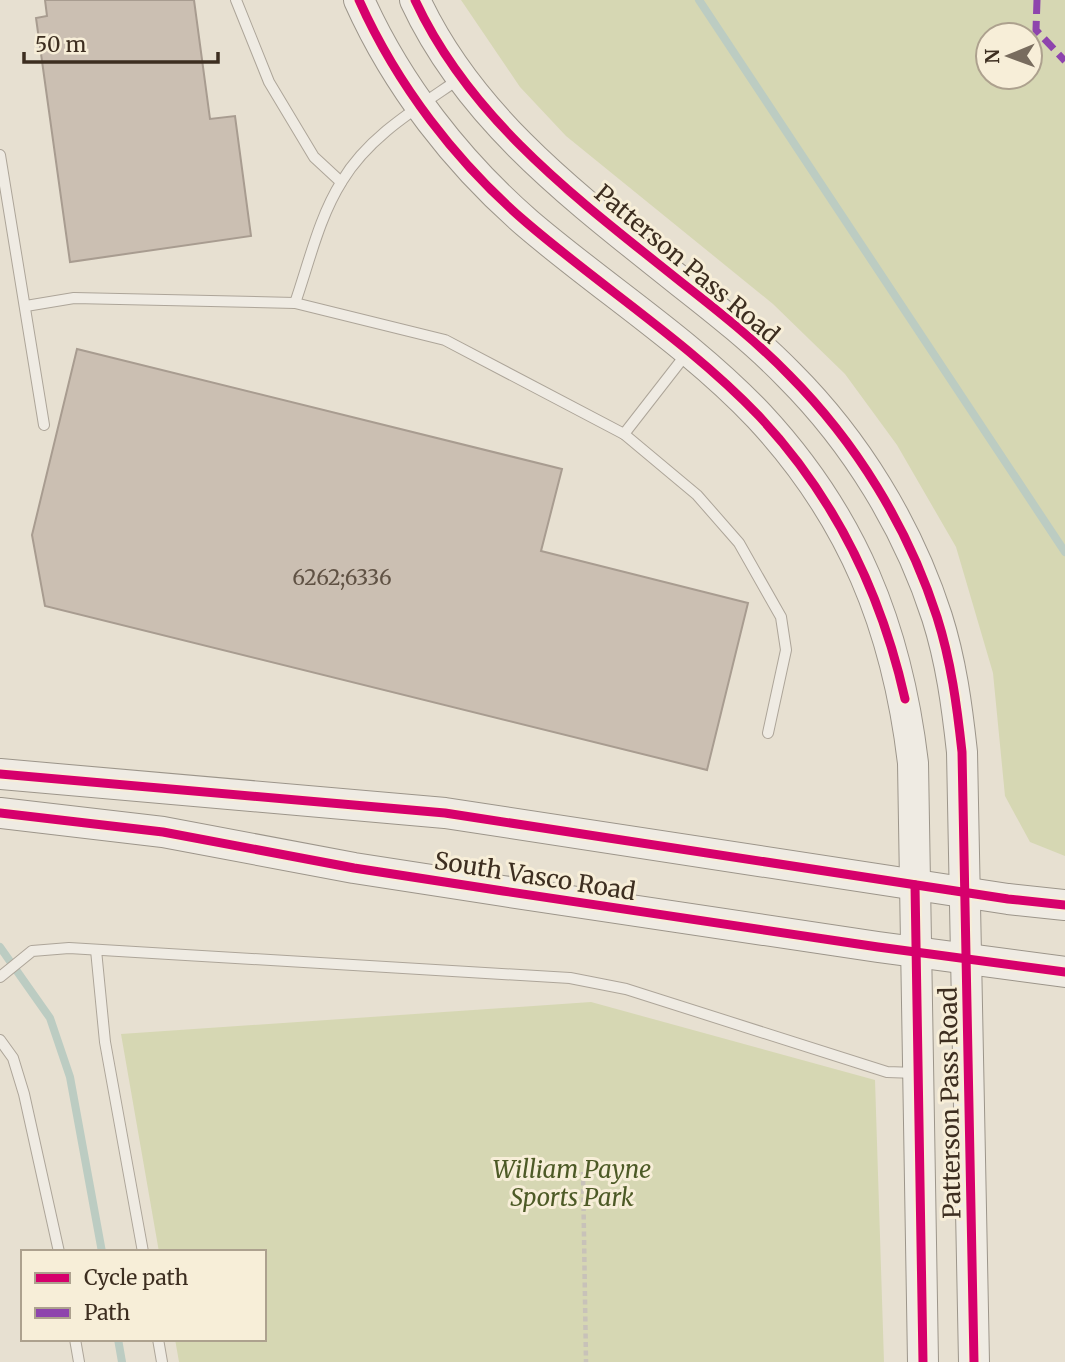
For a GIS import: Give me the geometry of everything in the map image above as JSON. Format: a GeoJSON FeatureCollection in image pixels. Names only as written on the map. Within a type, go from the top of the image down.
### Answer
{"type":"FeatureCollection","features":[{"type":"Feature","properties":{"kind":"main road","name":"Patterson Pass Road"},"geometry":{"type":"LineString","coordinates":[[359,0],[395,68],[452,147],[527,223],[688,352],[741,399],[789,449],[815,483],[844,530],[866,577],[896,660],[907,708],[914,763],[923,1362]]}},
{"type":"Feature","properties":{"kind":"main road","name":"Patterson Pass Road"},"geometry":{"type":"LineString","coordinates":[[415,0],[461,77],[524,150],[564,188],[742,332],[789,374],[849,444],[878,488],[920,573],[937,616],[949,663],[962,752],[974,1362]]}},
{"type":"Feature","properties":{"kind":"main road","name":"South Vasco Road"},"geometry":{"type":"LineString","coordinates":[[0,774],[445,813],[965,893],[1065,905]]}},
{"type":"Feature","properties":{"kind":"main road","name":"South Vasco Road"},"geometry":{"type":"LineString","coordinates":[[0,813],[163,832],[354,868],[917,953],[1065,972]]}},
{"type":"Feature","properties":{"kind":"lane"},"geometry":{"type":"LineString","coordinates":[[236,0],[269,82],[314,157],[341,182]]}},
{"type":"Feature","properties":{"kind":"lane"},"geometry":{"type":"LineString","coordinates":[[295,303],[327,212],[341,182],[366,149],[461,77]]}},
{"type":"Feature","properties":{"kind":"lane"},"geometry":{"type":"LineString","coordinates":[[0,155],[44,425]]}},
{"type":"Feature","properties":{"kind":"lane"},"geometry":{"type":"LineString","coordinates":[[26,306],[74,298],[295,303],[445,340],[624,434],[696,495],[739,543],[781,617],[786,650],[768,733]]}},
{"type":"Feature","properties":{"kind":"lane"},"geometry":{"type":"LineString","coordinates":[[624,434],[688,352]]}},
{"type":"Feature","properties":{"kind":"lane"},"geometry":{"type":"LineString","coordinates":[[0,977],[32,951],[57,949],[570,978],[626,989],[887,1072],[919,1073]]}},
{"type":"Feature","properties":{"kind":"lane"},"geometry":{"type":"LineString","coordinates":[[96,950],[105,1042],[143,1250]]}},
{"type":"Feature","properties":{"kind":"lane"},"geometry":{"type":"LineString","coordinates":[[0,1040],[13,1058],[24,1094],[59,1250]]}},
{"type":"Feature","properties":{"kind":"lane"},"geometry":{"type":"LineString","coordinates":[[75,1341],[79,1362]]}},
{"type":"Feature","properties":{"kind":"lane"},"geometry":{"type":"LineString","coordinates":[[158,1341],[162,1362]]}},
{"type":"Feature","properties":{"kind":"path"},"geometry":{"type":"LineString","coordinates":[[583,1172],[586,1362]]}},
{"type":"Feature","properties":{"kind":"green space"},"geometry":{"type":"Polygon","coordinates":[[[461,0],[1065,0],[1065,856],[1030,842],[1005,796],[993,673],[956,547],[897,445],[845,374],[773,304],[566,136],[520,87],[461,0]]]}},
{"type":"Feature","properties":{"kind":"green space","name":"William Payne Sports Park"},"geometry":{"type":"Polygon","coordinates":[[[591,1002],[875,1080],[884,1362],[179,1362],[175,1341],[266,1341],[266,1250],[159,1250],[121,1034],[591,1002]]]}},
{"type":"Feature","properties":{"kind":"building"},"geometry":{"type":"Polygon","coordinates":[[[45,0],[194,0],[210,119],[235,116],[251,236],[70,262],[36,18],[47,16],[45,0]]]}},
{"type":"Feature","properties":{"kind":"building"},"geometry":{"type":"Polygon","coordinates":[[[77,349],[562,469],[541,551],[748,603],[707,770],[45,606],[32,535],[77,349]]]}},
{"type":"Feature","properties":{"kind":"waterway"},"geometry":{"type":"LineString","coordinates":[[699,0],[1065,552]]}},
{"type":"Feature","properties":{"kind":"waterway"},"geometry":{"type":"LineString","coordinates":[[0,947],[50,1018],[70,1077],[102,1250]]}},
{"type":"Feature","properties":{"kind":"waterway"},"geometry":{"type":"LineString","coordinates":[[118,1341],[122,1362]]}},
{"type":"Feature","properties":{"kind":"marked path"},"geometry":{"type":"LineString","coordinates":[[1037,0],[1036,30],[1065,61]]}},
{"type":"Feature","properties":{"kind":"cycle path"},"geometry":{"type":"LineString","coordinates":[[359,0],[410,92],[476,174],[527,223],[704,364],[759,416],[786,447],[832,512],[851,547],[883,621],[905,699]]}},
{"type":"Feature","properties":{"kind":"cycle path"},"geometry":{"type":"LineString","coordinates":[[415,0],[438,44],[466,84],[531,156],[605,221],[750,338],[813,401],[858,457],[877,487],[925,584],[946,650],[962,752],[974,1362]]}},
{"type":"Feature","properties":{"kind":"cycle path"},"geometry":{"type":"LineString","coordinates":[[0,774],[445,813],[1008,899],[1065,905]]}},
{"type":"Feature","properties":{"kind":"cycle path"},"geometry":{"type":"LineString","coordinates":[[0,813],[163,832],[354,868],[878,947],[1065,972]]}},
{"type":"Feature","properties":{"kind":"cycle path"},"geometry":{"type":"LineString","coordinates":[[915,885],[923,1362]]}}]}
